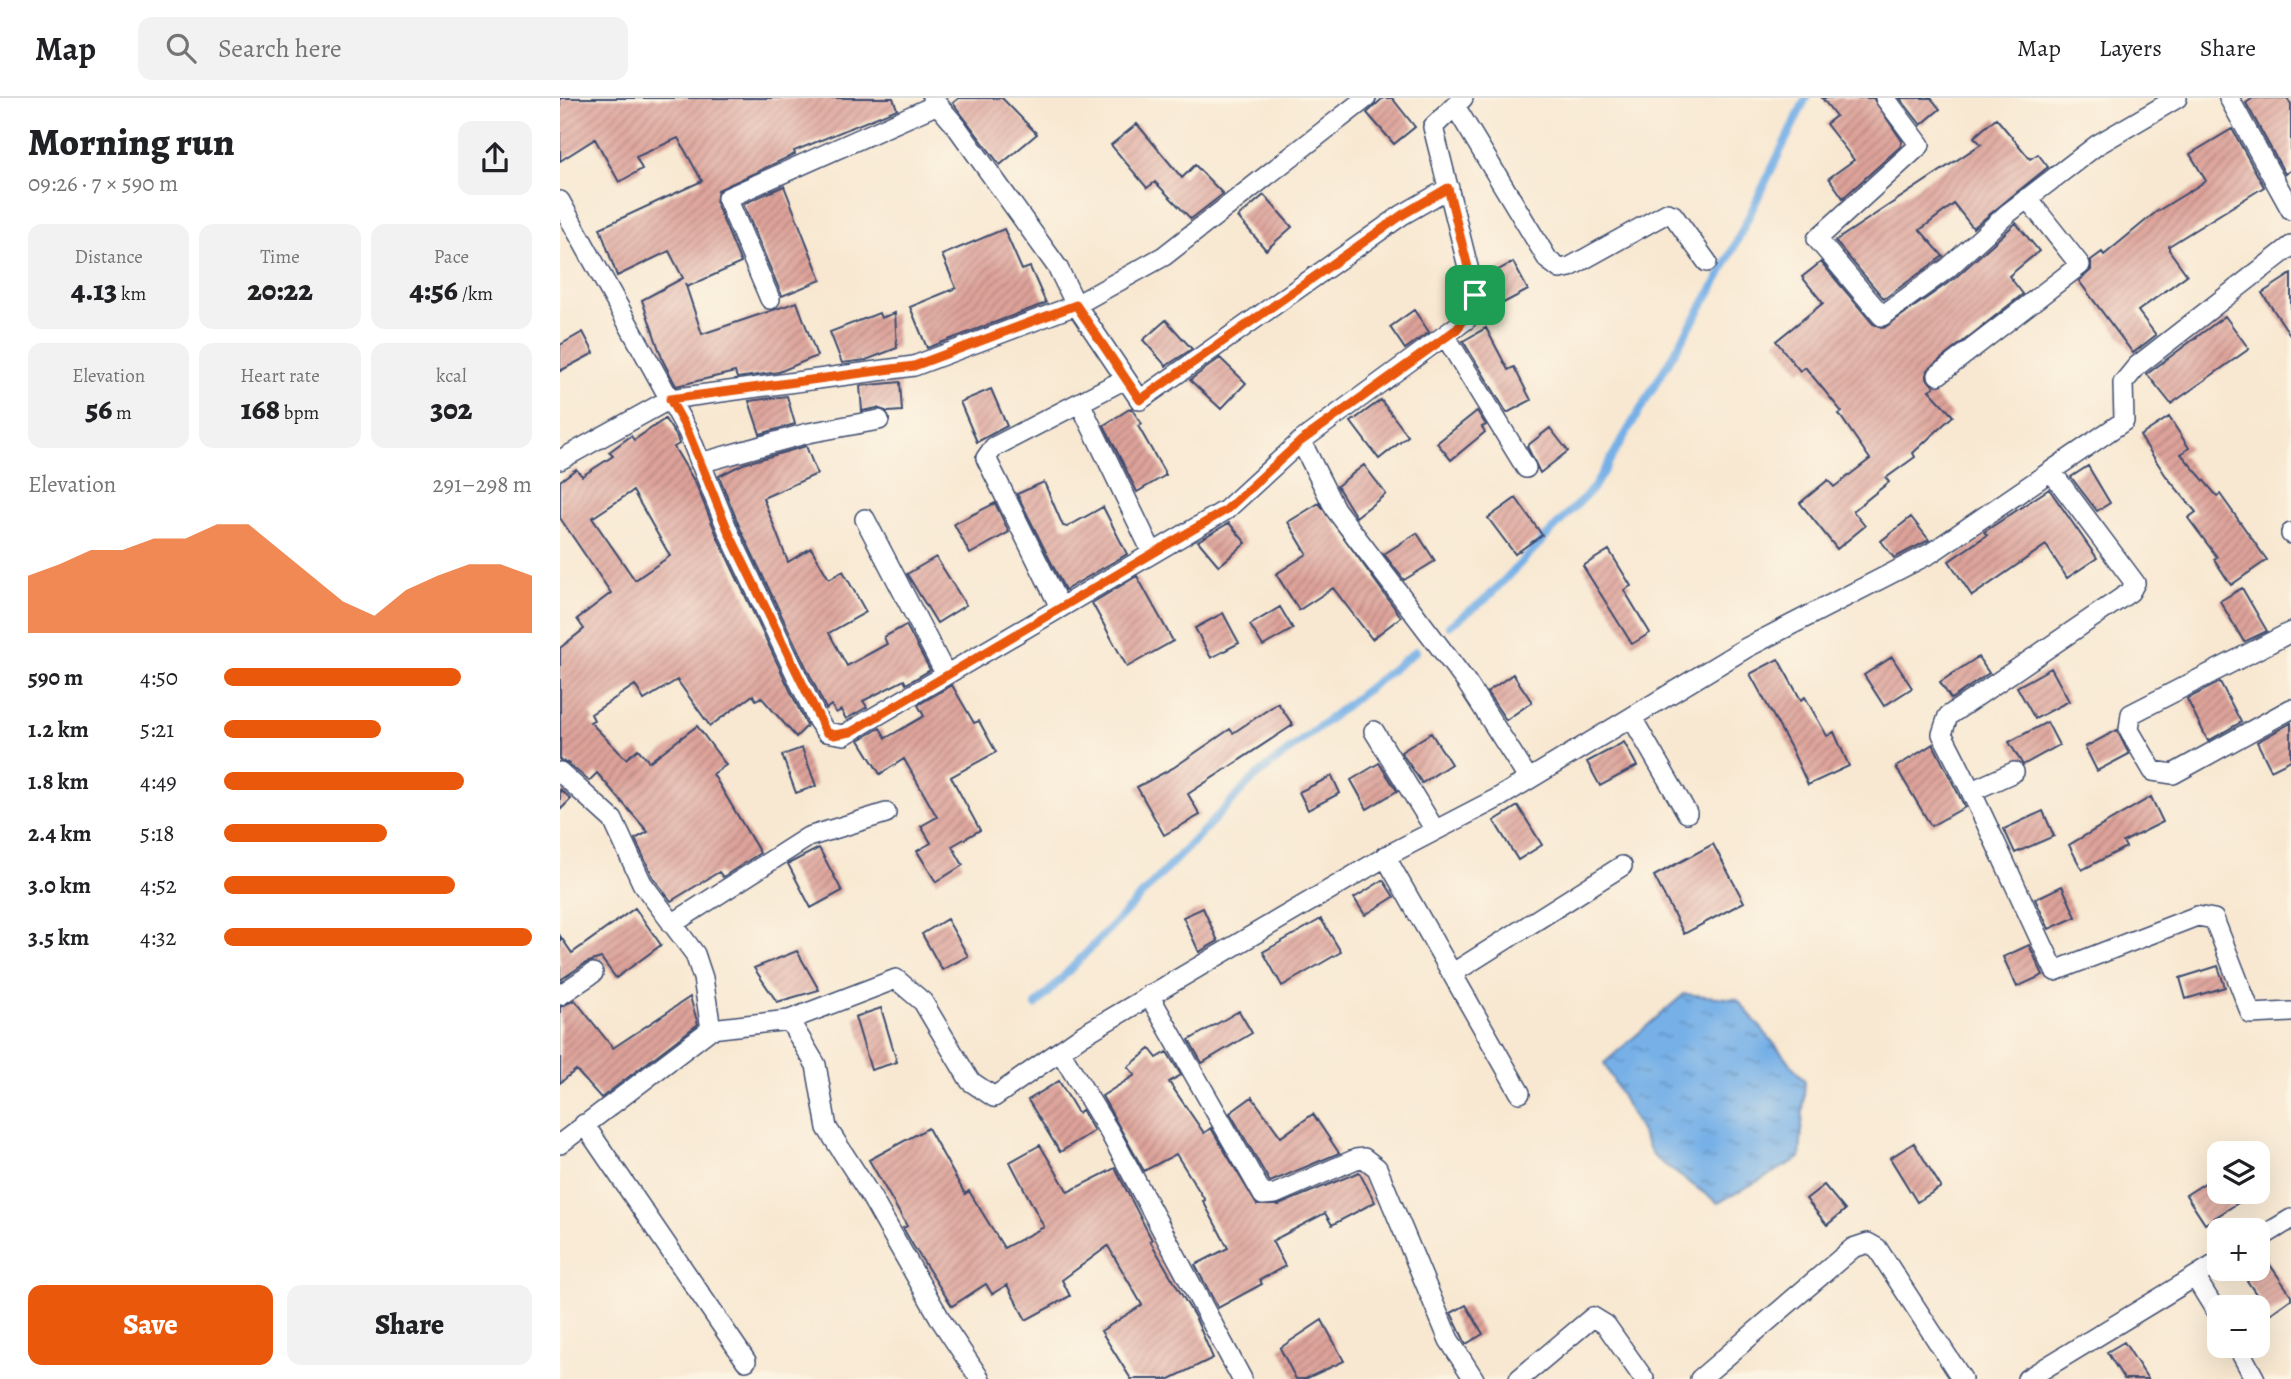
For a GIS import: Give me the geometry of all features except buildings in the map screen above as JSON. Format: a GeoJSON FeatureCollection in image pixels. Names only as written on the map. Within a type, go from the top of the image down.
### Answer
{"type":"FeatureCollection","features":[{"type":"Feature","properties":{"kind":"street"},"geometry":{"type":"LineString","coordinates":[[560,460],[670,399],[914,366],[1076,305],[1164,256],[1366,98]]}},
{"type":"Feature","properties":{"kind":"street"},"geometry":{"type":"LineString","coordinates":[[1885,98],[1920,145],[1817,239],[1882,316],[1948,268],[2027,198],[2097,145],[2177,98]]}},
{"type":"Feature","properties":{"kind":"street"},"geometry":{"type":"LineString","coordinates":[[2229,98],[2291,210]]}},
{"type":"Feature","properties":{"kind":"street"},"geometry":{"type":"LineString","coordinates":[[770,299],[727,198],[935,101],[1058,268],[1076,305],[1140,400],[1402,215],[1448,188]]}},
{"type":"Feature","properties":{"kind":"street"},"geometry":{"type":"LineString","coordinates":[[560,201],[670,399],[701,463],[729,533],[826,732],[834,735],[851,732],[1226,510],[1301,441],[1467,319],[1474,307],[1475,295],[1433,127],[1459,102],[1548,260],[1555,267],[1570,267],[1667,213],[1675,218],[1707,262]]}},
{"type":"Feature","properties":{"kind":"street"},"geometry":{"type":"LineString","coordinates":[[1938,375],[2080,265],[2027,198]]}},
{"type":"Feature","properties":{"kind":"street"},"geometry":{"type":"LineString","coordinates":[[560,1144],[711,1029],[789,1020],[896,979],[923,1002],[970,1081],[994,1097],[1149,995],[1385,856],[1498,798],[1746,648],[1931,553],[2124,421],[2123,383],[2137,366],[2291,246]]}},
{"type":"Feature","properties":{"kind":"street"},"geometry":{"type":"LineString","coordinates":[[1446,337],[1526,468]]}},
{"type":"Feature","properties":{"kind":"street"},"geometry":{"type":"LineString","coordinates":[[1060,607],[986,458],[994,447],[1125,379]]}},
{"type":"Feature","properties":{"kind":"street"},"geometry":{"type":"LineString","coordinates":[[1080,403],[1152,552]]}},
{"type":"Feature","properties":{"kind":"street"},"geometry":{"type":"LineString","coordinates":[[701,463],[808,433],[879,420]]}},
{"type":"Feature","properties":{"kind":"street"},"geometry":{"type":"LineString","coordinates":[[1301,441],[1335,509],[1467,683],[1528,778]]}},
{"type":"Feature","properties":{"kind":"street"},"geometry":{"type":"LineString","coordinates":[[2051,471],[2135,583],[2130,592],[1948,716],[1942,734],[1972,791],[2055,971],[2197,916],[2214,919],[2251,1013],[2291,1012]]}},
{"type":"Feature","properties":{"kind":"street"},"geometry":{"type":"LineString","coordinates":[[865,520],[946,675]]}},
{"type":"Feature","properties":{"kind":"street"},"geometry":{"type":"LineString","coordinates":[[2291,632],[2132,714],[2129,730],[2153,771],[2173,775],[2291,709]]}},
{"type":"Feature","properties":{"kind":"street"},"geometry":{"type":"LineString","coordinates":[[1632,718],[1687,813]]}},
{"type":"Feature","properties":{"kind":"street"},"geometry":{"type":"LineString","coordinates":[[1374,730],[1435,830]]}},
{"type":"Feature","properties":{"kind":"street"},"geometry":{"type":"LineString","coordinates":[[560,772],[613,820],[642,883],[695,954],[703,978],[711,1029]]}},
{"type":"Feature","properties":{"kind":"street"},"geometry":{"type":"LineString","coordinates":[[1972,791],[2014,772]]}},
{"type":"Feature","properties":{"kind":"street"},"geometry":{"type":"LineString","coordinates":[[673,924],[808,837],[886,813]]}},
{"type":"Feature","properties":{"kind":"street"},"geometry":{"type":"LineString","coordinates":[[1385,856],[1520,1093]]}},
{"type":"Feature","properties":{"kind":"street"},"geometry":{"type":"LineString","coordinates":[[1454,973],[1622,866]]}},
{"type":"Feature","properties":{"kind":"street"},"geometry":{"type":"LineString","coordinates":[[560,995],[593,974]]}},
{"type":"Feature","properties":{"kind":"street"},"geometry":{"type":"LineString","coordinates":[[1149,995],[1263,1195],[1275,1194],[1356,1159],[1364,1158],[1377,1168],[1448,1340],[1474,1379]]}},
{"type":"Feature","properties":{"kind":"street"},"geometry":{"type":"LineString","coordinates":[[789,1020],[816,1065],[827,1128],[870,1195],[942,1322],[980,1379]]}},
{"type":"Feature","properties":{"kind":"street"},"geometry":{"type":"LineString","coordinates":[[1060,1052],[1110,1133],[1242,1379]]}},
{"type":"Feature","properties":{"kind":"street"},"geometry":{"type":"LineString","coordinates":[[584,1124],[746,1361]]}},
{"type":"Feature","properties":{"kind":"street"},"geometry":{"type":"LineString","coordinates":[[2270,1232],[2291,1219]]}},
{"type":"Feature","properties":{"kind":"street"},"geometry":{"type":"LineString","coordinates":[[1700,1379],[1853,1248],[1868,1243],[1877,1248],[1962,1379]]}},
{"type":"Feature","properties":{"kind":"street"},"geometry":{"type":"LineString","coordinates":[[2027,1379],[2207,1270]]}},
{"type":"Feature","properties":{"kind":"street"},"geometry":{"type":"LineString","coordinates":[[2195,1277],[2207,1296]]}},
{"type":"Feature","properties":{"kind":"street"},"geometry":{"type":"LineString","coordinates":[[1520,1379],[1593,1317],[1605,1325],[1644,1379]]}},
{"type":"Feature","properties":{"kind":"street"},"geometry":{"type":"LineString","coordinates":[[2244,1358],[2255,1379]]}},
{"type":"Feature","properties":{"kind":"water"},"geometry":{"type":"Polygon","coordinates":[[[1684,994],[1737,999],[1805,1081],[1800,1158],[1718,1203],[1654,1157],[1604,1063],[1684,994]]]}},
{"type":"Feature","properties":{"kind":"waterway"},"geometry":{"type":"LineString","coordinates":[[1449,626],[1486,599],[1594,487],[1720,276],[1806,98]]}},
{"type":"Feature","properties":{"kind":"waterway"},"geometry":{"type":"LineString","coordinates":[[1036,1005],[1255,777],[1416,651]]}},
{"type":"Feature","properties":{"kind":"route"},"geometry":{"type":"LineString","coordinates":[[1448,188],[1475,295],[1474,307],[1457,329],[1301,441],[1226,510],[1174,538],[844,735],[826,732],[818,721],[729,533],[688,432],[670,399],[914,366],[1076,305],[1140,400],[1402,215],[1448,188]]}}]}
